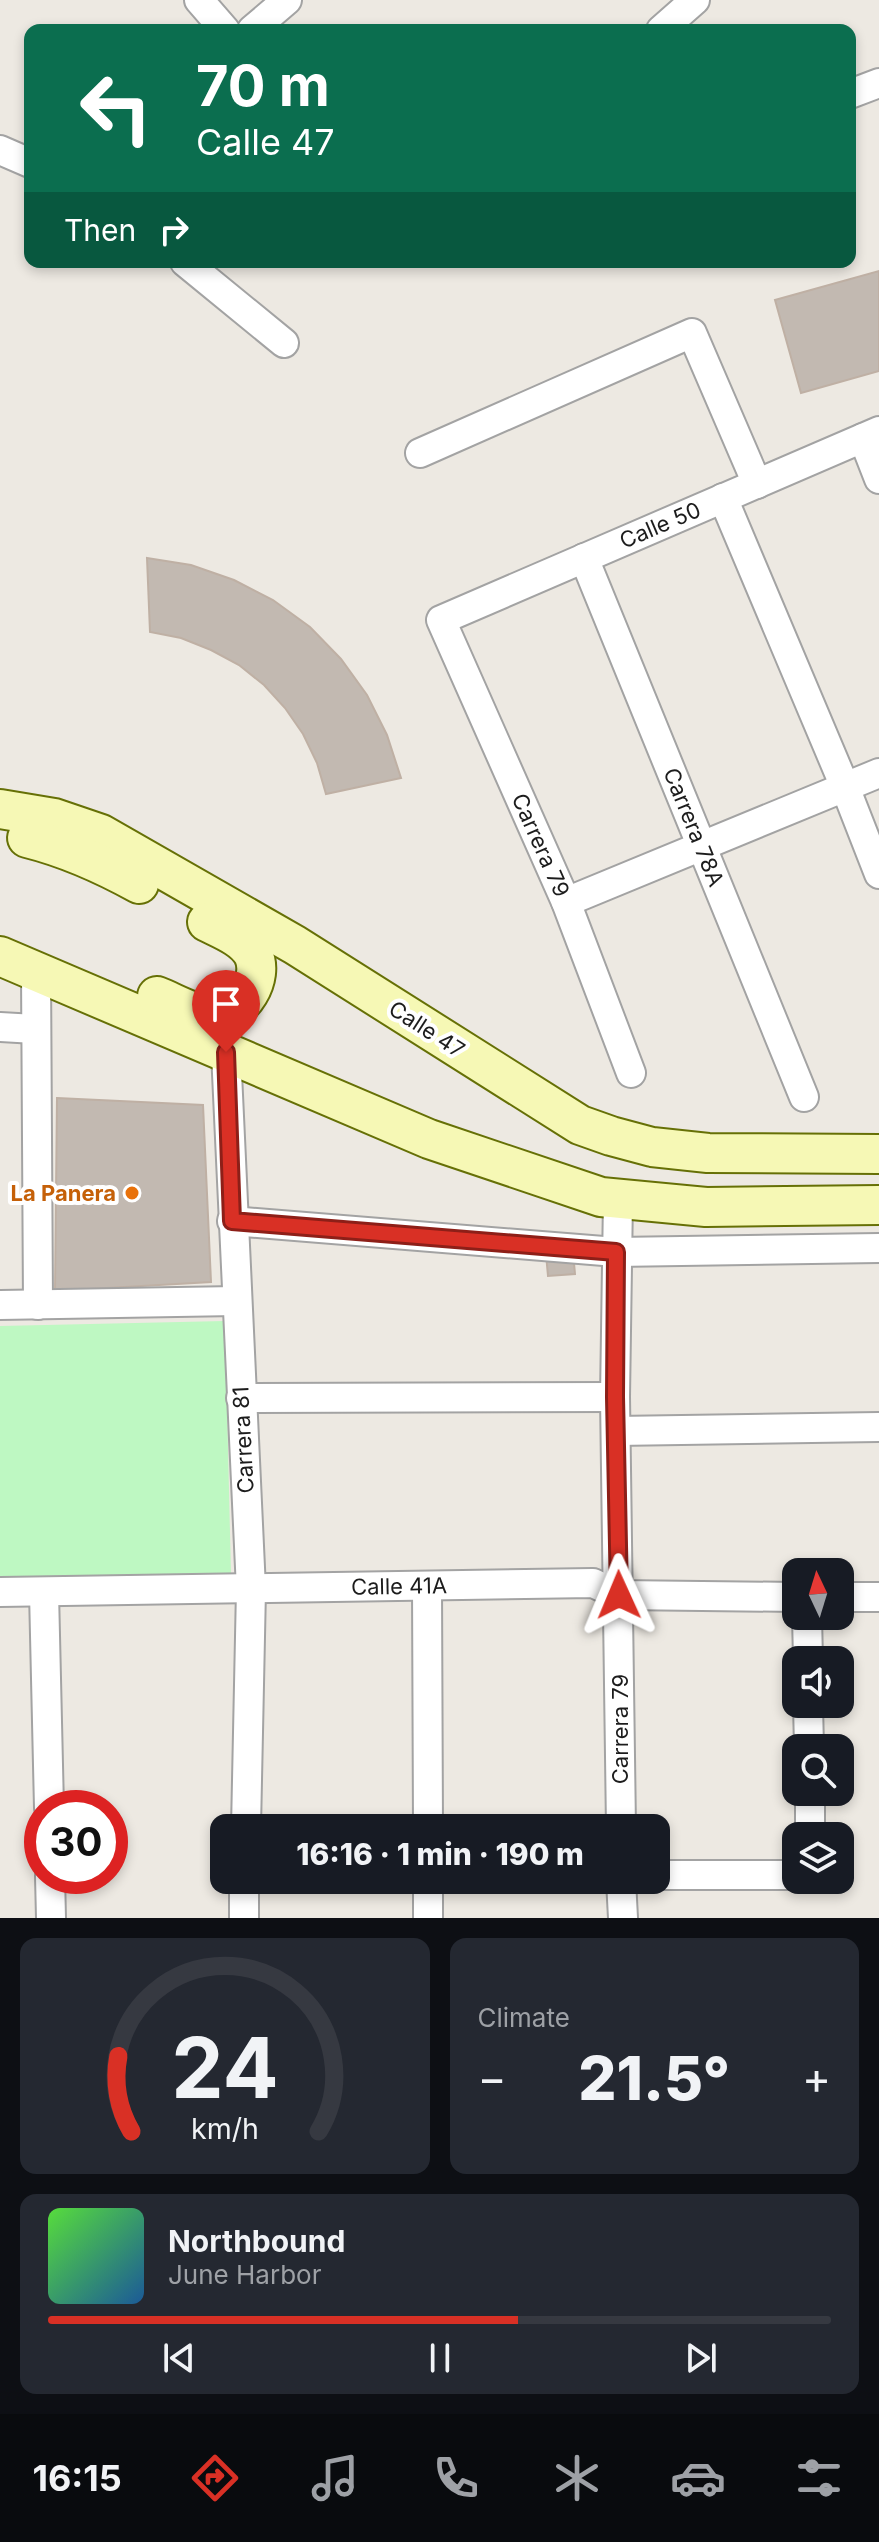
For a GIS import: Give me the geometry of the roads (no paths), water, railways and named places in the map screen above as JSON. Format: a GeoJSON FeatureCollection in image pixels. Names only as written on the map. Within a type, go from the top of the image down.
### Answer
{"type":"FeatureCollection","features":[{"type":"Feature","properties":{"kind":"main road","name":"Calle 47"},"geometry":{"type":"LineString","coordinates":[[0,809],[54,818],[101,834],[295,945],[580,1125],[652,1147],[708,1153],[879,1154]]}},
{"type":"Feature","properties":{"kind":"main road"},"geometry":{"type":"LineString","coordinates":[[0,833],[50,844],[104,865],[243,941],[253,954],[257,968],[249,993],[240,1006],[229,1014],[199,1014],[0,929]]}},
{"type":"Feature","properties":{"kind":"main road"},"geometry":{"type":"LineString","coordinates":[[0,956],[429,1139],[601,1197],[706,1207],[879,1205]]}},
{"type":"Feature","properties":{"kind":"street"},"geometry":{"type":"LineString","coordinates":[[199,0],[220,24]]}},
{"type":"Feature","properties":{"kind":"street"},"geometry":{"type":"LineString","coordinates":[[259,24],[287,0]]}},
{"type":"Feature","properties":{"kind":"street"},"geometry":{"type":"LineString","coordinates":[[668,24],[695,0]]}},
{"type":"Feature","properties":{"kind":"street"},"geometry":{"type":"LineString","coordinates":[[856,92],[879,83]]}},
{"type":"Feature","properties":{"kind":"street"},"geometry":{"type":"LineString","coordinates":[[0,150],[24,160]]}},
{"type":"Feature","properties":{"kind":"street"},"geometry":{"type":"LineString","coordinates":[[192,268],[284,343]]}},
{"type":"Feature","properties":{"kind":"street"},"geometry":{"type":"LineString","coordinates":[[420,453],[692,333],[757,484]]}},
{"type":"Feature","properties":{"kind":"street"},"geometry":{"type":"LineString","coordinates":[[871,435],[879,479]]}},
{"type":"Feature","properties":{"kind":"street","name":"Calle 50"},"geometry":{"type":"LineString","coordinates":[[441,620],[871,435]]}},
{"type":"Feature","properties":{"kind":"street"},"geometry":{"type":"LineString","coordinates":[[723,498],[879,874]]}},
{"type":"Feature","properties":{"kind":"street","name":"Carrera 78A"},"geometry":{"type":"LineString","coordinates":[[584,558],[804,1097]]}},
{"type":"Feature","properties":{"kind":"street","name":"Carrera 79"},"geometry":{"type":"LineString","coordinates":[[441,620],[566,902],[631,1073]]}},
{"type":"Feature","properties":{"kind":"street"},"geometry":{"type":"LineString","coordinates":[[566,902],[879,773]]}},
{"type":"Feature","properties":{"kind":"street"},"geometry":{"type":"LineString","coordinates":[[36,971],[38,1305]]}},
{"type":"Feature","properties":{"kind":"street"},"geometry":{"type":"LineString","coordinates":[[0,1027],[35,1029]]}},
{"type":"Feature","properties":{"kind":"street","name":"Carrera 81"},"geometry":{"type":"LineString","coordinates":[[226,1052],[251,1589],[246,1814]]}},
{"type":"Feature","properties":{"kind":"street","name":"Carrera 79"},"geometry":{"type":"LineString","coordinates":[[618,1199],[615,1397],[621,1814]]}},
{"type":"Feature","properties":{"kind":"street"},"geometry":{"type":"LineString","coordinates":[[232,1221],[616,1252],[879,1248]]}},
{"type":"Feature","properties":{"kind":"street"},"geometry":{"type":"LineString","coordinates":[[0,1305],[236,1301]]}},
{"type":"Feature","properties":{"kind":"street"},"geometry":{"type":"LineString","coordinates":[[241,1398],[615,1397]]}},
{"type":"Feature","properties":{"kind":"street"},"geometry":{"type":"LineString","coordinates":[[616,1431],[879,1427]]}},
{"type":"Feature","properties":{"kind":"street","name":"Calle 41A"},"geometry":{"type":"LineString","coordinates":[[0,1592],[593,1583],[619,1595],[782,1597]]}},
{"type":"Feature","properties":{"kind":"street"},"geometry":{"type":"LineString","coordinates":[[427,1586],[428,1814]]}},
{"type":"Feature","properties":{"kind":"street"},"geometry":{"type":"LineString","coordinates":[[44,1592],[49,1790]]}},
{"type":"Feature","properties":{"kind":"street"},"geometry":{"type":"LineString","coordinates":[[854,1597],[879,1597]]}},
{"type":"Feature","properties":{"kind":"street"},"geometry":{"type":"LineString","coordinates":[[670,1875],[782,1875]]}},
{"type":"Feature","properties":{"kind":"street"},"geometry":{"type":"LineString","coordinates":[[50,1894],[51,1918]]}},
{"type":"Feature","properties":{"kind":"street"},"geometry":{"type":"LineString","coordinates":[[244,1894],[244,1918]]}},
{"type":"Feature","properties":{"kind":"street"},"geometry":{"type":"LineString","coordinates":[[428,1894],[428,1918]]}},
{"type":"Feature","properties":{"kind":"street"},"geometry":{"type":"LineString","coordinates":[[622,1894],[623,1918]]}},
{"type":"Feature","properties":{"kind":"place","name":"La Panera"},"geometry":{"type":"Point","coordinates":[132,1193]}}]}
